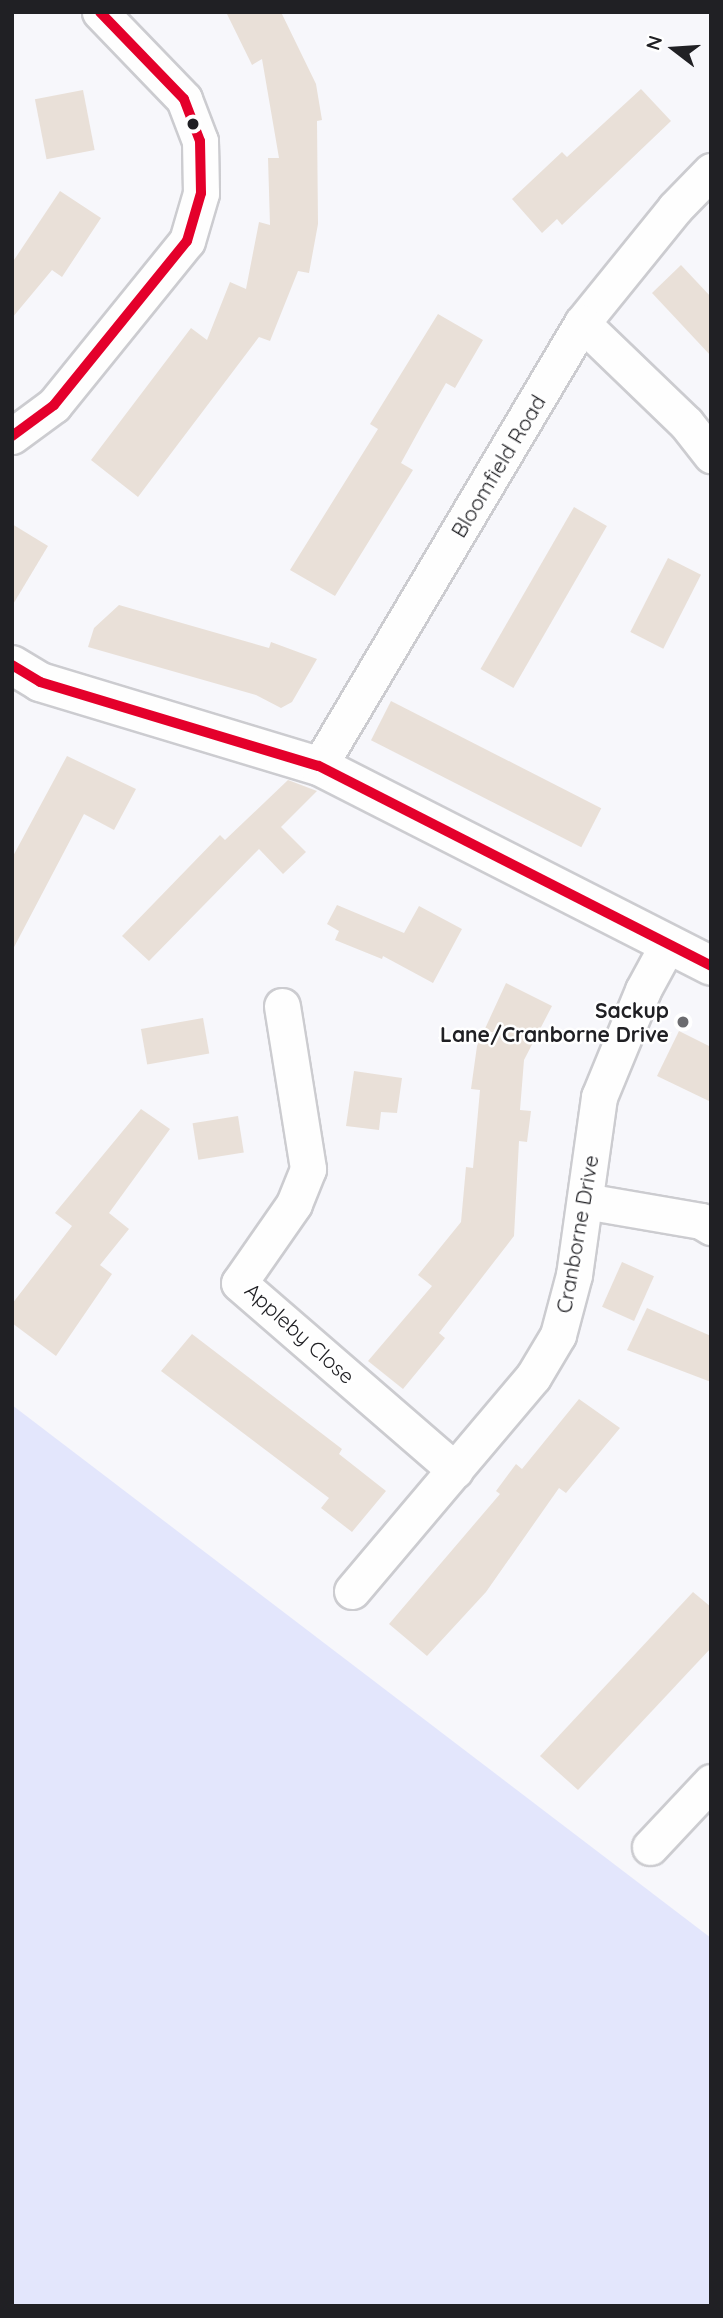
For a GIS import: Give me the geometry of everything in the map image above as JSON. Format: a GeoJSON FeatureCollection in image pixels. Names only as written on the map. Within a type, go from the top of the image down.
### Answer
{"type":"FeatureCollection","features":[{"type":"Feature","properties":{"kind":"street"},"geometry":{"type":"LineString","coordinates":[[12,436],[54,405],[187,241],[201,193],[200,141],[184,99],[100,12]]}},
{"type":"Feature","properties":{"kind":"street","name":"Bloomfield Road"},"geometry":{"type":"LineString","coordinates":[[319,766],[582,323],[675,208],[711,171]]}},
{"type":"Feature","properties":{"kind":"street"},"geometry":{"type":"LineString","coordinates":[[582,323],[686,423],[711,455]]}},
{"type":"Feature","properties":{"kind":"street"},"geometry":{"type":"LineString","coordinates":[[12,666],[40,682],[319,766],[711,966]]}},
{"type":"Feature","properties":{"kind":"street","name":"Cranborne Drive"},"geometry":{"type":"LineString","coordinates":[[352,1591],[533,1377],[558,1335],[574,1275],[599,1097],[643,990],[668,944]]}},
{"type":"Feature","properties":{"kind":"street","name":"Appleby Close"},"geometry":{"type":"LineString","coordinates":[[282,1006],[308,1169],[294,1204],[239,1283],[455,1469]]}},
{"type":"Feature","properties":{"kind":"street"},"geometry":{"type":"LineString","coordinates":[[585,1200],[701,1221],[711,1227]]}},
{"type":"Feature","properties":{"kind":"street"},"geometry":{"type":"LineString","coordinates":[[650,1847],[711,1782]]}},
{"type":"Feature","properties":{"kind":"shaded area"},"geometry":{"type":"Polygon","coordinates":[[[12,1405],[711,1938],[711,2306],[12,2306],[12,1405]]]}},
{"type":"Feature","properties":{"kind":"building"},"geometry":{"type":"Polygon","coordinates":[[[226,12],[281,12],[316,84],[322,120],[317,121],[318,224],[309,273],[298,271],[270,341],[259,337],[138,497],[91,460],[191,328],[207,340],[230,282],[246,289],[259,222],[270,225],[268,158],[279,158],[262,59],[252,65],[226,12]]]}},
{"type":"Feature","properties":{"kind":"building"},"geometry":{"type":"Polygon","coordinates":[[[641,89],[671,121],[562,225],[557,219],[542,233],[512,199],[562,152],[567,157],[641,89]]]}},
{"type":"Feature","properties":{"kind":"building"},"geometry":{"type":"Polygon","coordinates":[[[83,90],[95,150],[47,159],[35,99],[83,90]]]}},
{"type":"Feature","properties":{"kind":"building"},"geometry":{"type":"Polygon","coordinates":[[[60,191],[101,218],[62,277],[52,270],[12,318],[12,263],[60,191]]]}},
{"type":"Feature","properties":{"kind":"building"},"geometry":{"type":"Polygon","coordinates":[[[681,265],[711,297],[711,356],[652,293],[681,265]]]}},
{"type":"Feature","properties":{"kind":"building"},"geometry":{"type":"Polygon","coordinates":[[[438,314],[483,340],[455,388],[446,383],[401,463],[413,470],[335,596],[290,570],[378,429],[370,424],[438,314]]]}},
{"type":"Feature","properties":{"kind":"building"},"geometry":{"type":"Polygon","coordinates":[[[574,507],[607,526],[513,688],[481,669],[574,507]]]}},
{"type":"Feature","properties":{"kind":"building"},"geometry":{"type":"Polygon","coordinates":[[[12,524],[48,546],[12,606],[12,524]]]}},
{"type":"Feature","properties":{"kind":"building"},"geometry":{"type":"Polygon","coordinates":[[[668,558],[701,575],[663,649],[630,632],[668,558]]]}},
{"type":"Feature","properties":{"kind":"building"},"geometry":{"type":"Polygon","coordinates":[[[119,605],[269,648],[271,642],[317,659],[292,702],[281,708],[256,695],[88,647],[94,628],[119,605]]]}},
{"type":"Feature","properties":{"kind":"building"},"geometry":{"type":"Polygon","coordinates":[[[391,701],[601,808],[581,847],[371,740],[391,701]]]}},
{"type":"Feature","properties":{"kind":"building"},"geometry":{"type":"Polygon","coordinates":[[[67,756],[136,789],[114,830],[84,814],[12,951],[12,858],[67,756]]]}},
{"type":"Feature","properties":{"kind":"building"},"geometry":{"type":"Polygon","coordinates":[[[288,780],[317,791],[281,827],[306,852],[283,874],[259,849],[149,961],[122,936],[220,835],[225,840],[288,780]]]}},
{"type":"Feature","properties":{"kind":"building"},"geometry":{"type":"Polygon","coordinates":[[[337,905],[404,933],[419,906],[462,929],[433,983],[383,956],[382,959],[335,940],[339,931],[327,924],[337,905]]]}},
{"type":"Feature","properties":{"kind":"building"},"geometry":{"type":"Polygon","coordinates":[[[506,983],[552,1006],[524,1060],[520,1110],[531,1111],[527,1142],[519,1141],[514,1236],[439,1333],[445,1338],[403,1389],[368,1361],[432,1286],[418,1275],[461,1222],[466,1167],[473,1168],[480,1090],[471,1089],[477,1046],[506,983]]]}},
{"type":"Feature","properties":{"kind":"building"},"geometry":{"type":"Polygon","coordinates":[[[203,1018],[209,1053],[147,1064],[141,1029],[203,1018]]]}},
{"type":"Feature","properties":{"kind":"building"},"geometry":{"type":"Polygon","coordinates":[[[679,1031],[711,1047],[711,1102],[657,1076],[679,1031]]]}},
{"type":"Feature","properties":{"kind":"building"},"geometry":{"type":"Polygon","coordinates":[[[354,1071],[402,1078],[397,1113],[381,1112],[379,1130],[346,1126],[354,1071]]]}},
{"type":"Feature","properties":{"kind":"building"},"geometry":{"type":"Polygon","coordinates":[[[141,1109],[170,1129],[109,1213],[129,1229],[100,1265],[112,1274],[56,1356],[12,1323],[12,1304],[72,1226],[55,1213],[141,1109]]]}},
{"type":"Feature","properties":{"kind":"building"},"geometry":{"type":"Polygon","coordinates":[[[238,1116],[244,1153],[198,1160],[193,1123],[238,1116]]]}},
{"type":"Feature","properties":{"kind":"building"},"geometry":{"type":"Polygon","coordinates":[[[622,1262],[654,1276],[634,1321],[602,1307],[622,1262]]]}},
{"type":"Feature","properties":{"kind":"building"},"geometry":{"type":"Polygon","coordinates":[[[647,1308],[711,1336],[711,1382],[627,1350],[647,1308]]]}},
{"type":"Feature","properties":{"kind":"building"},"geometry":{"type":"Polygon","coordinates":[[[192,1334],[342,1449],[339,1454],[386,1491],[352,1532],[321,1508],[329,1498],[161,1371],[192,1334]]]}},
{"type":"Feature","properties":{"kind":"building"},"geometry":{"type":"Polygon","coordinates":[[[579,1399],[620,1428],[566,1493],[559,1488],[486,1592],[427,1656],[389,1624],[500,1494],[496,1491],[516,1464],[522,1469],[579,1399]]]}},
{"type":"Feature","properties":{"kind":"building"},"geometry":{"type":"Polygon","coordinates":[[[693,1592],[711,1607],[711,1648],[578,1790],[540,1756],[693,1592]]]}},
{"type":"Feature","properties":{"kind":"transit line"},"geometry":{"type":"LineString","coordinates":[[12,436],[54,405],[187,241],[201,193],[200,141],[184,99],[100,12]]}},
{"type":"Feature","properties":{"kind":"transit line"},"geometry":{"type":"LineString","coordinates":[[12,665],[40,682],[319,766],[711,966]]}},
{"type":"Feature","properties":{"kind":"place","name":"Sackup Lane/Cranborne Drive"},"geometry":{"type":"Point","coordinates":[683,1022]}}]}
